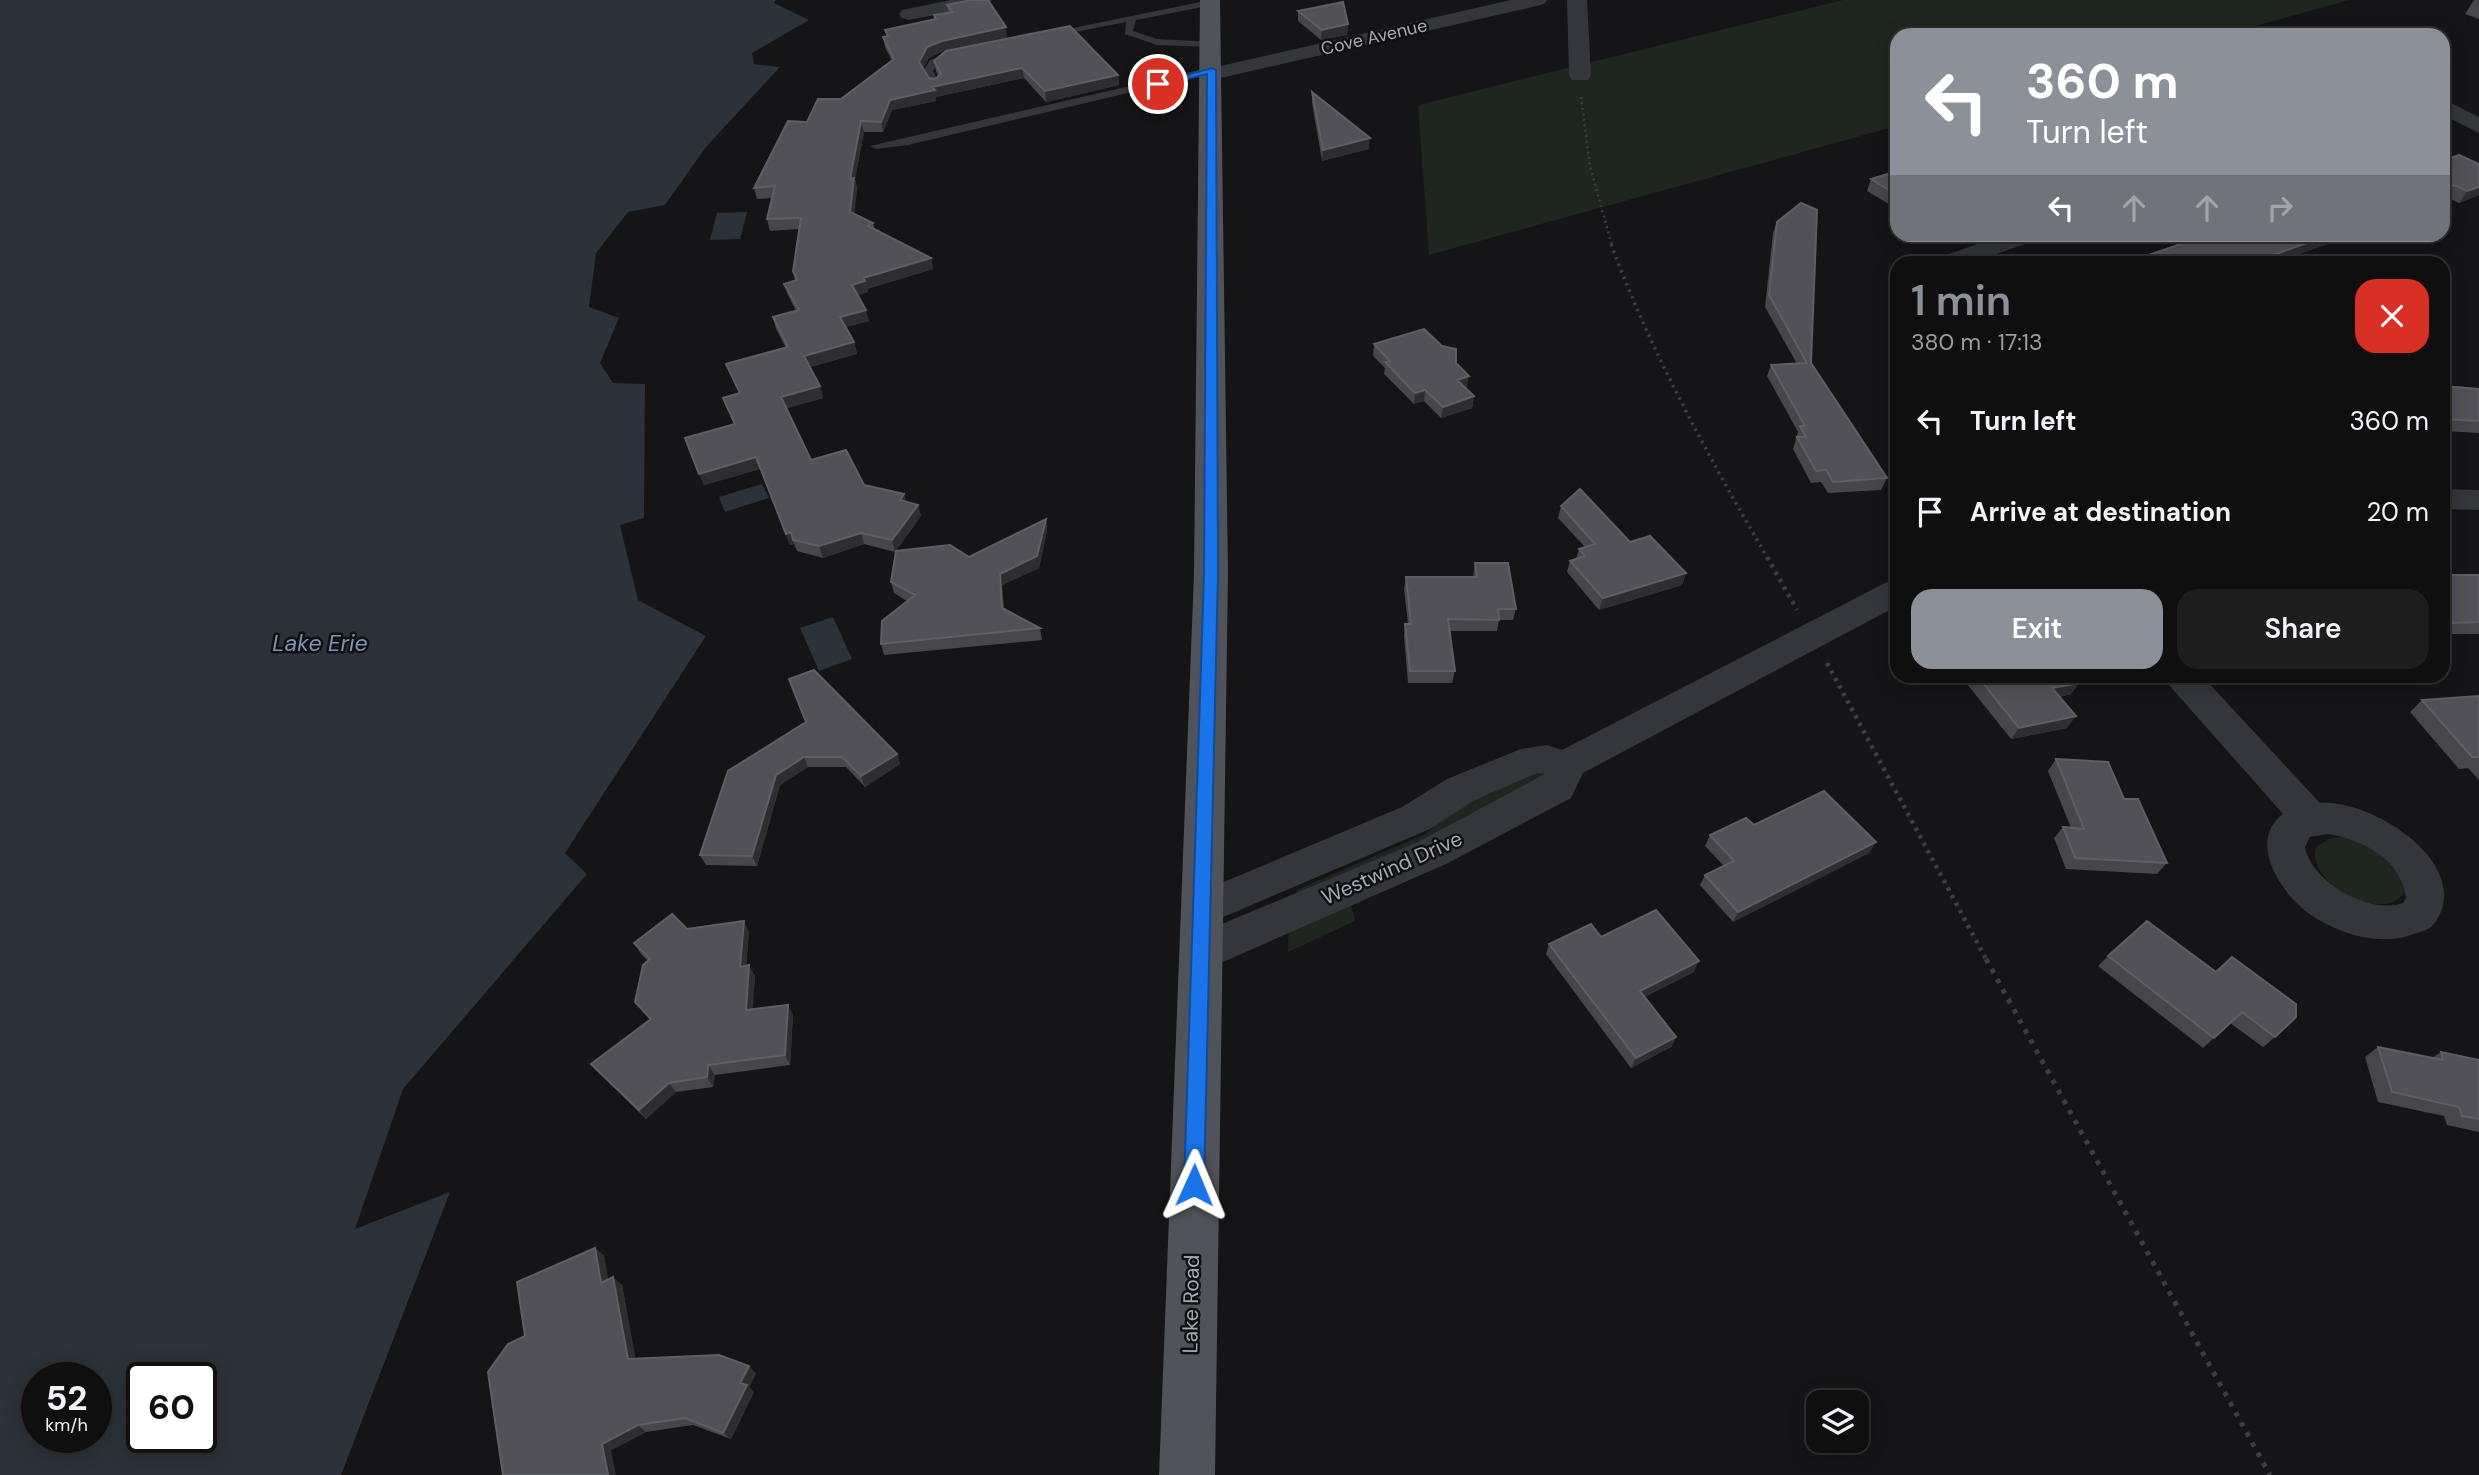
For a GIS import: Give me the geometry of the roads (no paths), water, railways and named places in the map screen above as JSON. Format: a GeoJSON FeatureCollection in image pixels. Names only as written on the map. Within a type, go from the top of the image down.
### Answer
{"type":"FeatureCollection","features":[{"type":"Feature","properties":{"kind":"main road","name":"Lake Road"},"geometry":{"type":"LineString","coordinates":[[1187,1475],[1212,560],[1210,1]]}},
{"type":"Feature","properties":{"kind":"street"},"geometry":{"type":"LineString","coordinates":[[909,14],[982,0]]}},
{"type":"Feature","properties":{"kind":"street","name":"Cove Avenue"},"geometry":{"type":"LineString","coordinates":[[1211,63],[1537,0]]}},
{"type":"Feature","properties":{"kind":"street"},"geometry":{"type":"LineString","coordinates":[[1577,0],[1580,75]]}},
{"type":"Feature","properties":{"kind":"street"},"geometry":{"type":"LineString","coordinates":[[2450,105],[2479,101]]}},
{"type":"Feature","properties":{"kind":"street"},"geometry":{"type":"LineString","coordinates":[[2450,110],[2479,126]]}},
{"type":"Feature","properties":{"kind":"street"},"geometry":{"type":"LineString","coordinates":[[1967,256],[2008,242]]}},
{"type":"Feature","properties":{"kind":"street"},"geometry":{"type":"LineString","coordinates":[[2450,499],[2479,500]]}},
{"type":"Feature","properties":{"kind":"street"},"geometry":{"type":"LineString","coordinates":[[1564,765],[1657,719],[1811,634],[1890,594]]}},
{"type":"Feature","properties":{"kind":"street"},"geometry":{"type":"LineString","coordinates":[[2186,683],[2311,819]]}},
{"type":"Feature","properties":{"kind":"street","name":"Westwind Drive"},"geometry":{"type":"LineString","coordinates":[[1201,952],[1432,853],[1558,787],[1564,776],[1564,765],[1547,759],[1534,759],[1460,790],[1416,818],[1202,909]]}},
{"type":"Feature","properties":{"kind":"lane"},"geometry":{"type":"LineString","coordinates":[[1035,37],[1210,1]]}},
{"type":"Feature","properties":{"kind":"lane"},"geometry":{"type":"LineString","coordinates":[[1132,17],[1128,32],[1136,37],[1155,41],[1211,63]]}},
{"type":"Feature","properties":{"kind":"lane"},"geometry":{"type":"LineString","coordinates":[[935,84],[928,71],[934,62],[970,52]]}},
{"type":"Feature","properties":{"kind":"lane"},"geometry":{"type":"LineString","coordinates":[[876,146],[908,142],[1211,63]]}},
{"type":"Feature","properties":{"kind":"water","name":"Lake Erie"},"geometry":{"type":"Polygon","coordinates":[[[0,0],[776,0],[774,3],[809,20],[752,53],[754,64],[780,67],[706,147],[665,205],[628,212],[596,253],[589,307],[619,318],[600,363],[613,383],[645,384],[644,518],[620,525],[638,600],[706,636],[565,853],[587,874],[403,1089],[355,1229],[450,1192],[341,1475],[0,1475],[0,0]]]}},
{"type":"Feature","properties":{"kind":"water"},"geometry":{"type":"Polygon","coordinates":[[[747,212],[740,239],[710,240],[717,213],[747,212]]]}},
{"type":"Feature","properties":{"kind":"water"},"geometry":{"type":"Polygon","coordinates":[[[762,484],[769,498],[725,512],[719,497],[762,484]]]}},
{"type":"Feature","properties":{"kind":"water"},"geometry":{"type":"Polygon","coordinates":[[[833,617],[852,659],[819,671],[800,628],[833,617]]]}}]}
